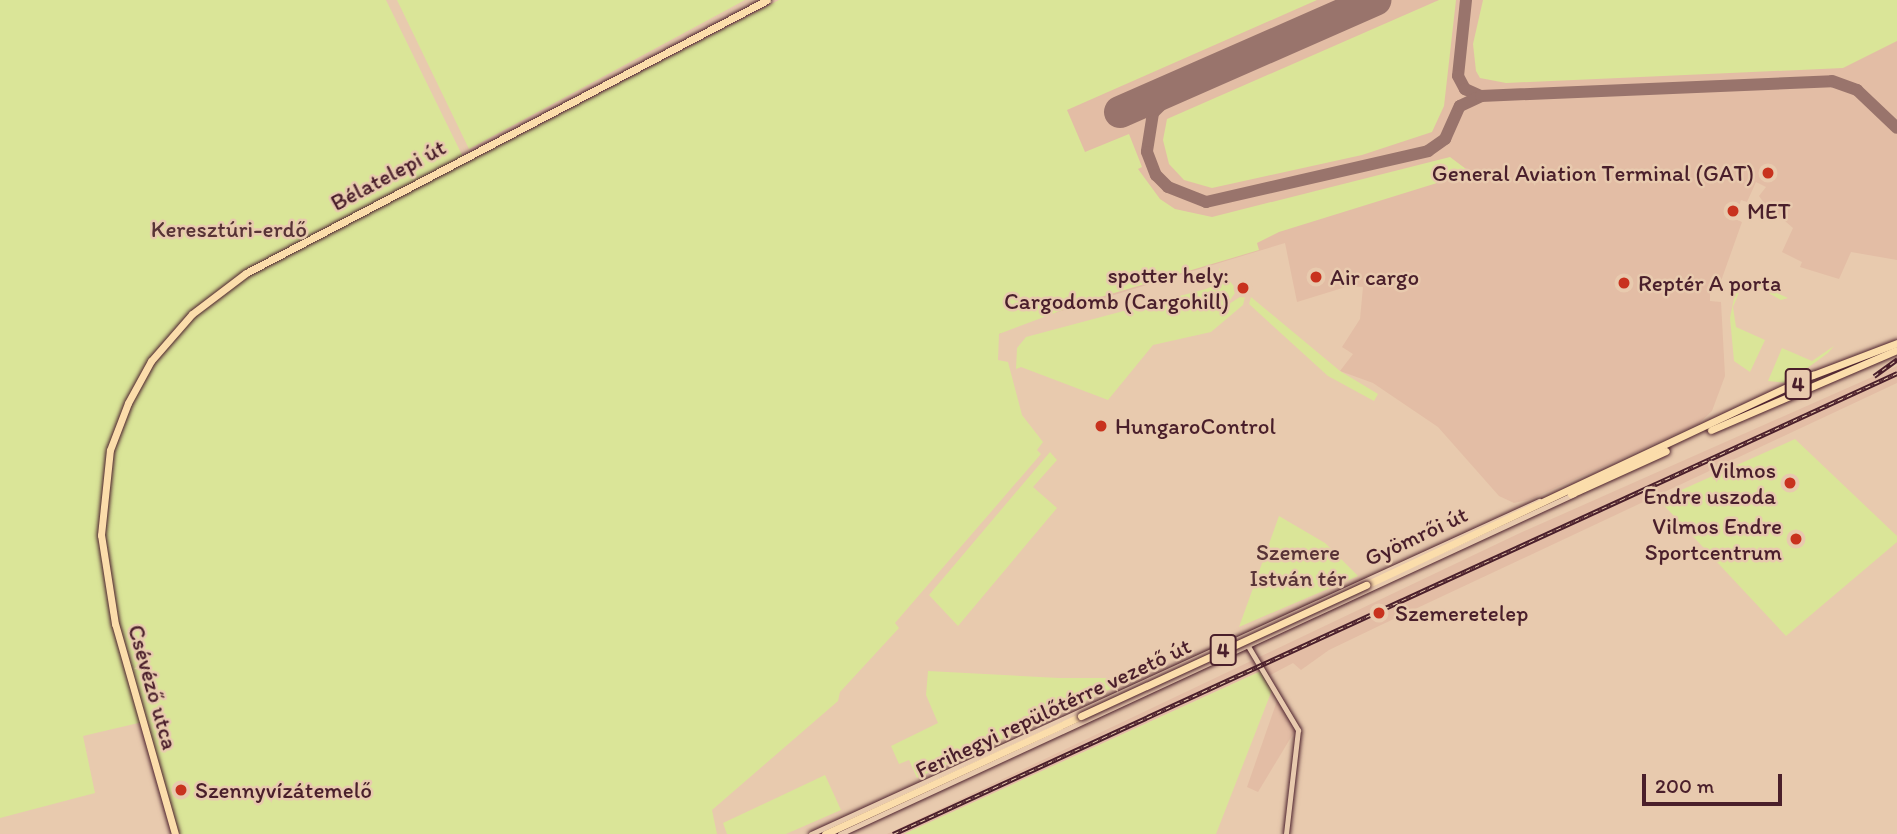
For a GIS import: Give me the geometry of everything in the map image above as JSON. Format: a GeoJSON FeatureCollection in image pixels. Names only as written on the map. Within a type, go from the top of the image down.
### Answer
{"type":"FeatureCollection","features":[{"type":"Feature","properties":{"kind":"main road","name":"Bélatelepi út"},"geometry":{"type":"LineString","coordinates":[[103,550],[104,480],[120,419],[151,361],[200,307],[246,273],[288,250],[766,0]]}},
{"type":"Feature","properties":{"kind":"main road","name":"Ferihegyi repülőtérre vezető út"},"geometry":{"type":"LineString","coordinates":[[1582,487],[1814,375],[1897,343]]}},
{"type":"Feature","properties":{"kind":"main road","name":"Ferihegyi repülőtérre vezető út"},"geometry":{"type":"LineString","coordinates":[[825,834],[1525,511],[1897,350]]}},
{"type":"Feature","properties":{"kind":"main road","name":"Csévéző utca"},"geometry":{"type":"LineString","coordinates":[[103,550],[115,625],[174,834]]}},
{"type":"Feature","properties":{"kind":"street","name":"Gyömrői út"},"geometry":{"type":"LineString","coordinates":[[811,834],[1240,635],[1582,487]]}},
{"type":"Feature","properties":{"kind":"street","name":"Gyömrői út"},"geometry":{"type":"LineString","coordinates":[[840,834],[1245,649],[1582,487]]}},
{"type":"Feature","properties":{"kind":"street"},"geometry":{"type":"LineString","coordinates":[[1240,635],[1245,649]]}},
{"type":"Feature","properties":{"kind":"street"},"geometry":{"type":"LineString","coordinates":[[1233,639],[1251,656],[1298,730],[1286,834]]}},
{"type":"Feature","properties":{"kind":"street"},"geometry":{"type":"LineString","coordinates":[[1251,656],[1256,643]]}},
{"type":"Feature","properties":{"kind":"street"},"geometry":{"type":"LineString","coordinates":[[1227,657],[1251,656]]}},
{"type":"Feature","properties":{"kind":"shaded area"},"geometry":{"type":"Polygon","coordinates":[[[925,0],[1897,0],[1897,260],[1851,252],[1839,279],[1800,267],[1802,262],[1782,252],[1793,228],[1764,203],[1759,196],[1766,187],[1756,182],[1747,202],[1741,200],[1735,219],[1742,222],[1721,281],[1710,287],[1710,301],[1721,302],[1725,376],[1712,411],[1698,424],[1531,499],[1514,503],[1499,496],[1438,427],[1373,383],[1340,371],[1353,354],[1342,347],[1360,319],[1363,287],[1349,286],[1297,302],[1285,243],[1015,325],[864,414],[730,160],[825,91],[822,86],[925,0]]]}},
{"type":"Feature","properties":{"kind":"shaded area"},"geometry":{"type":"Polygon","coordinates":[[[1897,366],[1897,383],[1329,650],[1301,670],[1293,663],[1265,678],[1260,671],[904,834],[887,834],[1520,533],[1897,366]]]}},
{"type":"Feature","properties":{"kind":"shaded area"},"geometry":{"type":"Polygon","coordinates":[[[1277,701],[1296,729],[1258,792],[1247,787],[1277,701]]]}},
{"type":"Feature","properties":{"kind":"green space","name":"Keresztúri-erdő"},"geometry":{"type":"Polygon","coordinates":[[[0,0],[386,0],[466,163],[779,0],[1317,0],[1067,110],[1085,152],[1129,134],[1142,167],[1138,169],[1160,199],[1175,209],[1212,217],[1450,157],[1466,169],[1466,174],[1279,232],[1257,243],[1259,250],[1084,302],[999,334],[998,360],[1008,362],[1022,415],[1043,442],[1037,450],[1041,454],[895,623],[899,628],[840,692],[838,701],[712,810],[717,834],[179,834],[147,721],[83,736],[95,793],[0,818],[0,0]]]}},
{"type":"Feature","properties":{"kind":"green space"},"geometry":{"type":"Polygon","coordinates":[[[397,0],[745,0],[469,149],[397,0]]]}},
{"type":"Feature","properties":{"kind":"green space"},"geometry":{"type":"Polygon","coordinates":[[[1439,0],[1456,0],[1444,106],[1432,132],[1362,155],[1212,188],[1184,180],[1169,164],[1163,140],[1167,119],[1439,0]]]}},
{"type":"Feature","properties":{"kind":"green space"},"geometry":{"type":"Polygon","coordinates":[[[1483,0],[1897,0],[1897,41],[1843,68],[1506,83],[1480,78],[1476,71],[1473,44],[1483,0]]]}},
{"type":"Feature","properties":{"kind":"green space"},"geometry":{"type":"Polygon","coordinates":[[[1219,268],[1237,290],[1226,306],[1246,293],[1243,305],[1211,332],[1153,345],[1108,400],[1021,367],[1016,369],[1017,348],[1026,337],[1206,289],[1222,282],[1219,268]]]}},
{"type":"Feature","properties":{"kind":"green space"},"geometry":{"type":"Polygon","coordinates":[[[1746,279],[1788,298],[1781,300],[1750,282],[1742,285],[1733,307],[1736,327],[1765,340],[1750,372],[1734,361],[1730,318],[1736,289],[1746,279]]]}},
{"type":"Feature","properties":{"kind":"green space"},"geometry":{"type":"Polygon","coordinates":[[[1251,297],[1340,371],[1378,394],[1374,401],[1328,376],[1249,304],[1251,297]]]}},
{"type":"Feature","properties":{"kind":"green space"},"geometry":{"type":"Polygon","coordinates":[[[1834,346],[1787,383],[1768,381],[1782,348],[1812,361],[1834,346]]]}},
{"type":"Feature","properties":{"kind":"green space","name":"Vilmos Endre Sportcentrum"},"geometry":{"type":"Polygon","coordinates":[[[1795,439],[1897,536],[1897,542],[1786,636],[1659,500],[1795,439]]]}},
{"type":"Feature","properties":{"kind":"green space"},"geometry":{"type":"Polygon","coordinates":[[[1050,452],[1057,460],[1033,487],[1057,508],[958,626],[929,595],[1050,452]]]}},
{"type":"Feature","properties":{"kind":"green space","name":"Szemere István tér"},"geometry":{"type":"Polygon","coordinates":[[[1279,516],[1325,543],[1358,576],[1239,627],[1279,516]]]}},
{"type":"Feature","properties":{"kind":"green space"},"geometry":{"type":"Polygon","coordinates":[[[928,671],[1059,678],[1135,678],[917,778],[909,760],[899,764],[891,746],[938,723],[926,695],[928,671]]]}},
{"type":"Feature","properties":{"kind":"green space"},"geometry":{"type":"Polygon","coordinates":[[[1261,671],[1272,690],[1216,834],[904,834],[1261,671]]]}},
{"type":"Feature","properties":{"kind":"green space"},"geometry":{"type":"Polygon","coordinates":[[[825,775],[841,810],[786,834],[727,834],[723,823],[825,775]]]}},
{"type":"Feature","properties":{"kind":"taxiway"},"geometry":{"type":"LineString","coordinates":[[1466,0],[1458,76],[1465,89],[1481,96]]}},
{"type":"Feature","properties":{"kind":"taxiway"},"geometry":{"type":"LineString","coordinates":[[1182,84],[1153,113],[1147,152],[1156,175],[1168,187],[1206,202],[1428,151],[1445,139],[1460,106],[1481,96],[1832,81],[1857,90],[1897,128]]}},
{"type":"Feature","properties":{"kind":"runway"},"geometry":{"type":"LineString","coordinates":[[1120,112],[1375,0]]}},
{"type":"Feature","properties":{"kind":"railway"},"geometry":{"type":"LineString","coordinates":[[1874,376],[1897,359]]}},
{"type":"Feature","properties":{"kind":"railway"},"geometry":{"type":"LineString","coordinates":[[893,834],[1897,373]]}},
{"type":"Feature","properties":{"kind":"place","name":"General Aviation Terminal (GAT)"},"geometry":{"type":"Point","coordinates":[1768,173]}},
{"type":"Feature","properties":{"kind":"place","name":"MET"},"geometry":{"type":"Point","coordinates":[1733,211]}},
{"type":"Feature","properties":{"kind":"place","name":"Air cargo"},"geometry":{"type":"Point","coordinates":[1316,277]}},
{"type":"Feature","properties":{"kind":"place","name":"Reptér A porta"},"geometry":{"type":"Point","coordinates":[1624,283]}},
{"type":"Feature","properties":{"kind":"place","name":"spotter hely: Cargodomb (Cargohill)"},"geometry":{"type":"Point","coordinates":[1243,288]}},
{"type":"Feature","properties":{"kind":"place","name":"HungaroControl"},"geometry":{"type":"Point","coordinates":[1101,426]}},
{"type":"Feature","properties":{"kind":"place","name":"Vilmos Endre uszoda"},"geometry":{"type":"Point","coordinates":[1790,483]}},
{"type":"Feature","properties":{"kind":"place","name":"Vilmos Endre Sportcentrum"},"geometry":{"type":"Point","coordinates":[1796,539]}},
{"type":"Feature","properties":{"kind":"place","name":"Szemeretelep"},"geometry":{"type":"Point","coordinates":[1379,613]}},
{"type":"Feature","properties":{"kind":"place","name":"Szennyvízátemelő"},"geometry":{"type":"Point","coordinates":[181,790]}}]}
